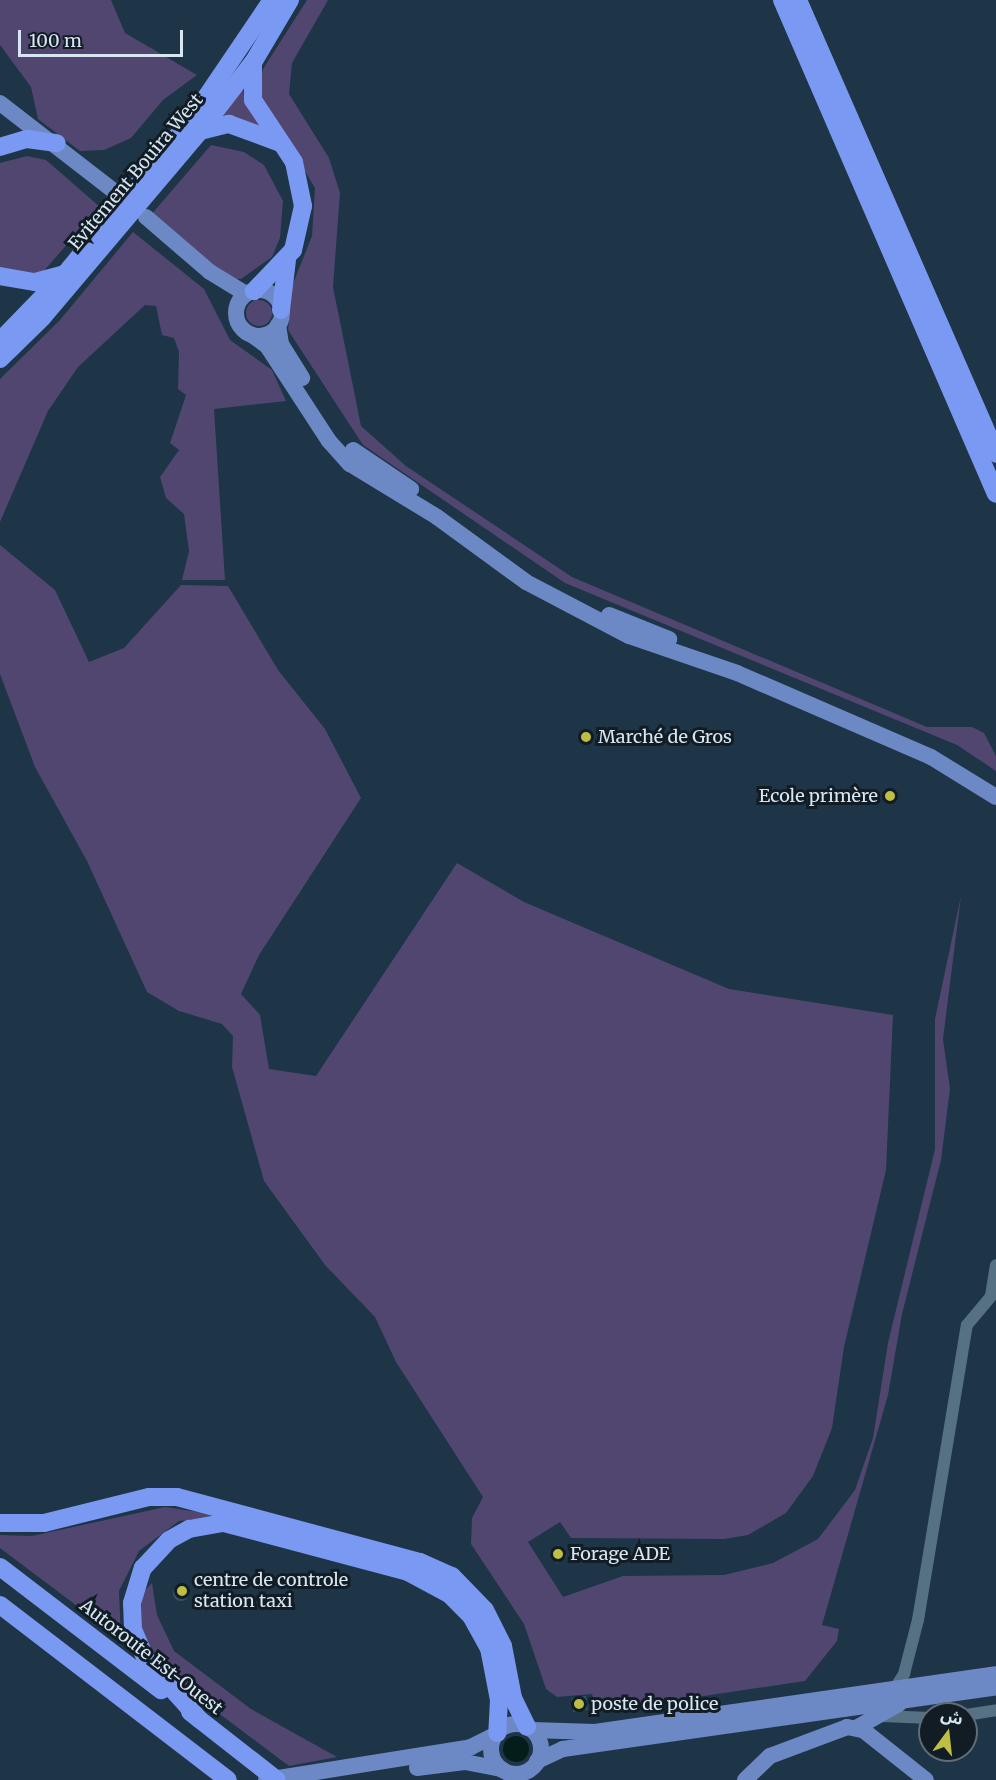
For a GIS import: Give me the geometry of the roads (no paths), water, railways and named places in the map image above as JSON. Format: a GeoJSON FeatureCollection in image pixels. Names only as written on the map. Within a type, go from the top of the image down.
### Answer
{"type":"FeatureCollection","features":[{"type":"Feature","properties":{"kind":"highway","name":"Evitement Bouira West"},"geometry":{"type":"LineString","coordinates":[[0,359],[118,219],[132,194],[192,118],[272,0]]}},
{"type":"Feature","properties":{"kind":"highway","name":"Evitement Bouira West"},"geometry":{"type":"LineString","coordinates":[[132,194],[200,131],[254,61],[290,0]]}},
{"type":"Feature","properties":{"kind":"highway"},"geometry":{"type":"LineString","coordinates":[[782,0],[996,494]]}},
{"type":"Feature","properties":{"kind":"highway"},"geometry":{"type":"LineString","coordinates":[[798,0],[996,454]]}},
{"type":"Feature","properties":{"kind":"highway"},"geometry":{"type":"LineString","coordinates":[[254,61],[253,100],[278,142],[294,162],[303,193],[300,230],[287,260],[280,317]]}},
{"type":"Feature","properties":{"kind":"highway"},"geometry":{"type":"LineString","coordinates":[[200,131],[229,124],[278,142]]}},
{"type":"Feature","properties":{"kind":"highway"},"geometry":{"type":"LineString","coordinates":[[0,147],[27,139],[57,143]]}},
{"type":"Feature","properties":{"kind":"highway","name":"Evitement Bouira West"},"geometry":{"type":"LineString","coordinates":[[0,341],[118,219]]}},
{"type":"Feature","properties":{"kind":"highway"},"geometry":{"type":"LineString","coordinates":[[250,292],[287,260]]}},
{"type":"Feature","properties":{"kind":"highway"},"geometry":{"type":"LineString","coordinates":[[0,276],[35,282],[66,273]]}},
{"type":"Feature","properties":{"kind":"highway"},"geometry":{"type":"LineString","coordinates":[[0,1524],[44,1522],[149,1497],[177,1497],[420,1562],[452,1576],[485,1610],[502,1646],[513,1698],[530,1729]]}},
{"type":"Feature","properties":{"kind":"highway"},"geometry":{"type":"LineString","coordinates":[[199,1719],[146,1660],[133,1630],[132,1603],[143,1568],[169,1540],[189,1529],[224,1523],[408,1572],[449,1594],[471,1616],[489,1648],[499,1700],[497,1733]]}},
{"type":"Feature","properties":{"kind":"highway","name":"Autoroute Est-Ouest"},"geometry":{"type":"LineString","coordinates":[[0,1567],[277,1780]]}},
{"type":"Feature","properties":{"kind":"highway"},"geometry":{"type":"LineString","coordinates":[[0,1605],[228,1780]]}},
{"type":"Feature","properties":{"kind":"main road"},"geometry":{"type":"LineString","coordinates":[[0,104],[132,194]]}},
{"type":"Feature","properties":{"kind":"main road"},"geometry":{"type":"LineString","coordinates":[[146,217],[210,272],[250,292],[268,292],[280,317],[282,344],[316,403],[358,455],[531,572],[614,618],[756,669],[958,758],[996,782]]}},
{"type":"Feature","properties":{"kind":"main road"},"geometry":{"type":"LineString","coordinates":[[210,272],[236,313],[240,326],[267,346],[323,433],[350,464],[437,517],[526,582],[629,636],[737,673],[931,757],[996,797]]}},
{"type":"Feature","properties":{"kind":"main road"},"geometry":{"type":"LineString","coordinates":[[236,313],[250,292]]}},
{"type":"Feature","properties":{"kind":"main road"},"geometry":{"type":"LineString","coordinates":[[252,335],[267,334],[280,317]]}},
{"type":"Feature","properties":{"kind":"main road"},"geometry":{"type":"LineString","coordinates":[[333,1780],[457,1763],[519,1773],[537,1761],[563,1749],[899,1695],[923,1684],[996,1674]]}},
{"type":"Feature","properties":{"kind":"main road"},"geometry":{"type":"LineString","coordinates":[[266,1780],[471,1747],[511,1725],[530,1729],[595,1732],[899,1695],[996,1688]]}},
{"type":"Feature","properties":{"kind":"main road"},"geometry":{"type":"LineString","coordinates":[[745,1780],[770,1756],[803,1740],[856,1728],[881,1716],[899,1695]]}},
{"type":"Feature","properties":{"kind":"main road"},"geometry":{"type":"LineString","coordinates":[[856,1728],[926,1780]]}},
{"type":"Feature","properties":{"kind":"main road"},"geometry":{"type":"LineString","coordinates":[[530,1729],[540,1745],[537,1761]]}},
{"type":"Feature","properties":{"kind":"main road"},"geometry":{"type":"LineString","coordinates":[[497,1733],[492,1756],[502,1769]]}},
{"type":"Feature","properties":{"kind":"street"},"geometry":{"type":"LineString","coordinates":[[899,1695],[967,1325],[991,1296],[996,1265]]}},
{"type":"Feature","properties":{"kind":"street"},"geometry":{"type":"LineString","coordinates":[[906,1666],[910,1678],[923,1684]]}},
{"type":"Feature","properties":{"kind":"street"},"geometry":{"type":"LineString","coordinates":[[978,1712],[996,1710]]}},
{"type":"Feature","properties":{"kind":"street"},"geometry":{"type":"LineString","coordinates":[[881,1716],[918,1718]]}},
{"type":"Feature","properties":{"kind":"place","name":"Marché de Gros"},"geometry":{"type":"Point","coordinates":[586,737]}},
{"type":"Feature","properties":{"kind":"place","name":"Ecole primère"},"geometry":{"type":"Point","coordinates":[890,796]}},
{"type":"Feature","properties":{"kind":"place","name":"Forage ADE"},"geometry":{"type":"Point","coordinates":[558,1554]}},
{"type":"Feature","properties":{"kind":"place","name":"centre de controle station taxi"},"geometry":{"type":"Point","coordinates":[182,1591]}},
{"type":"Feature","properties":{"kind":"place","name":"poste de police"},"geometry":{"type":"Point","coordinates":[579,1704]}}]}
